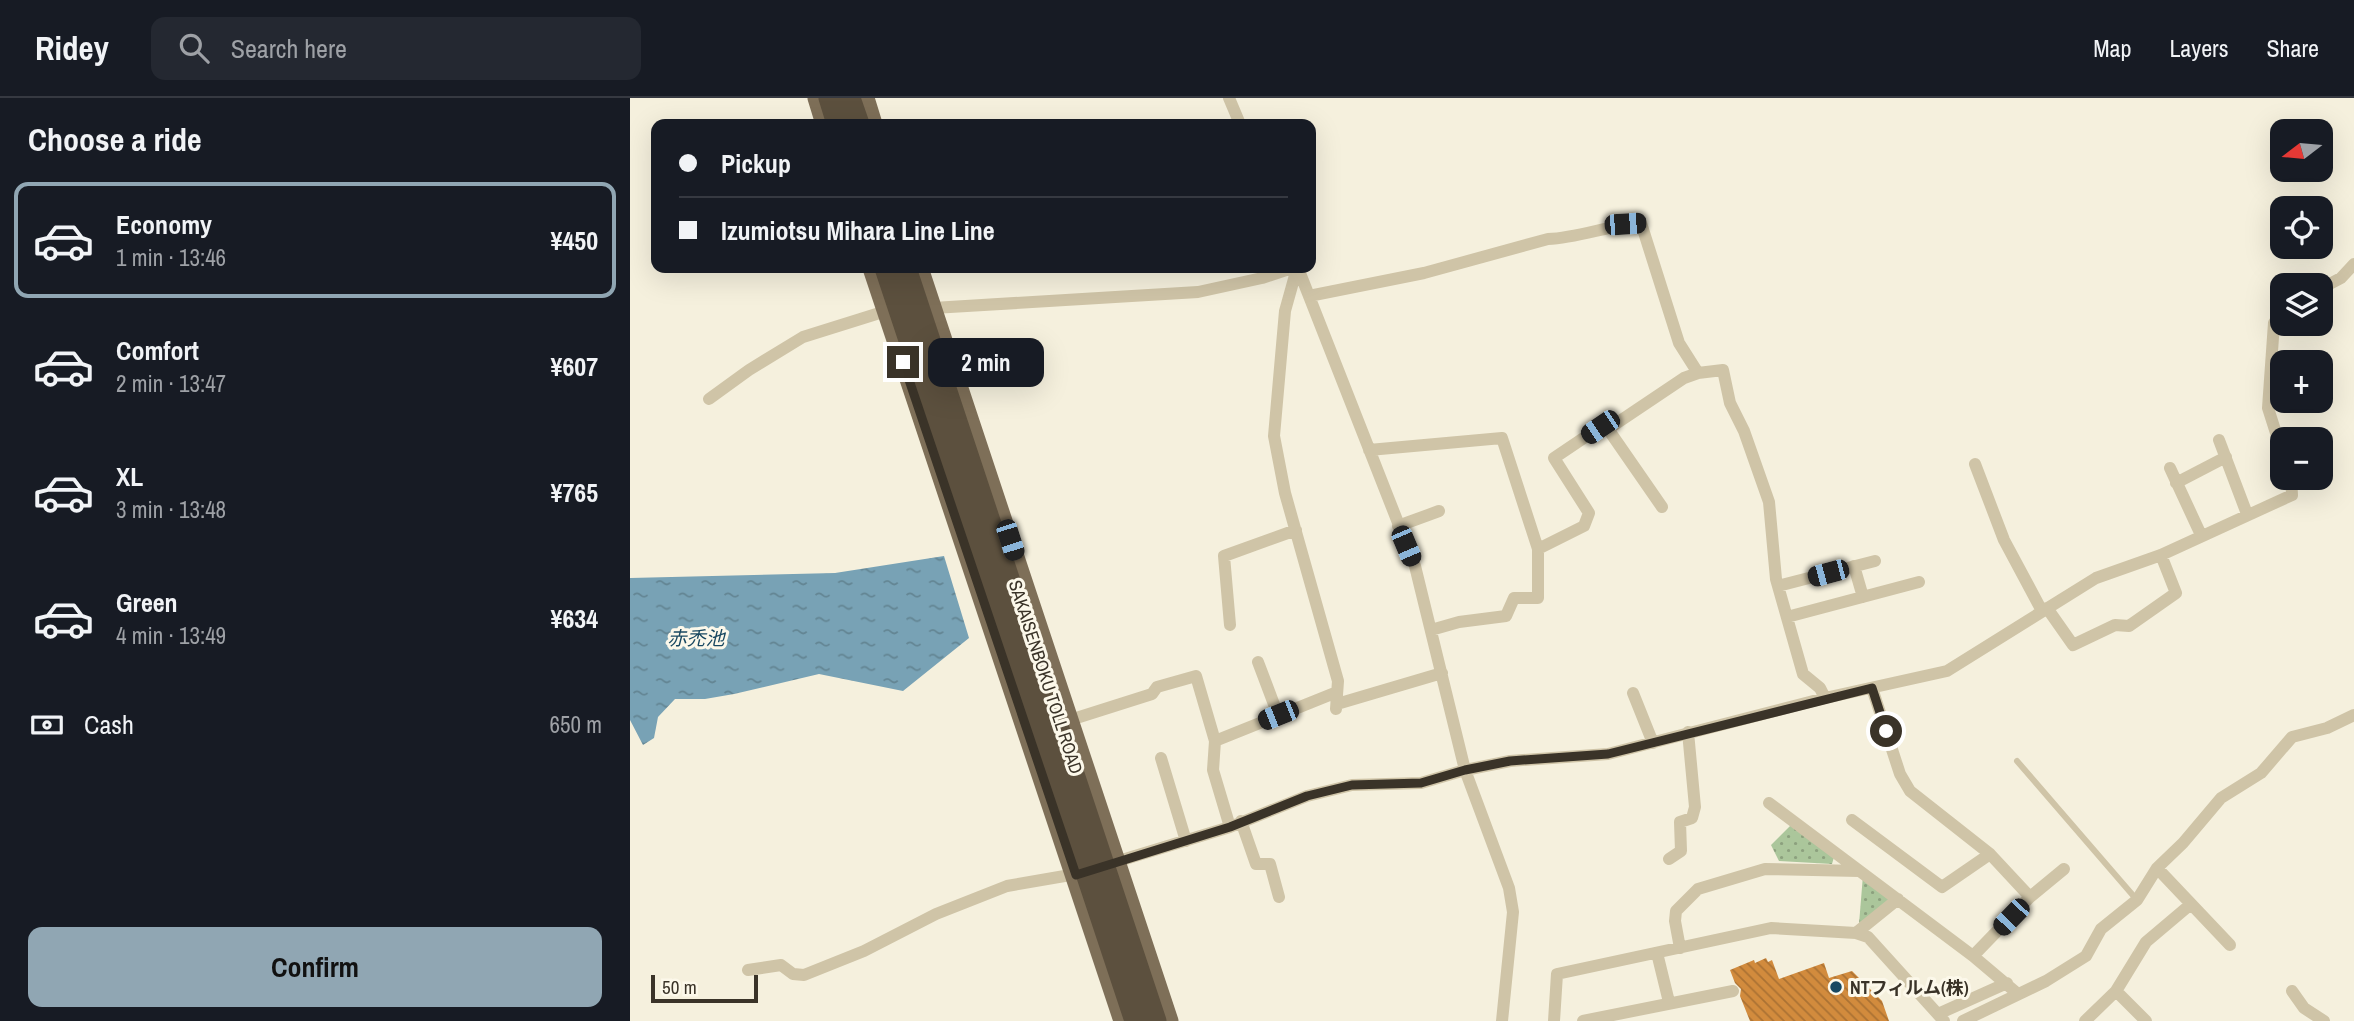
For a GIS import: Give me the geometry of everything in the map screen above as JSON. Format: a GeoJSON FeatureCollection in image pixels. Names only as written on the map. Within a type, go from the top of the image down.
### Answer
{"type":"FeatureCollection","features":[{"type":"Feature","properties":{"kind":"highway"},"geometry":{"type":"LineString","coordinates":[[829,98],[835,119]]}},
{"type":"Feature","properties":{"kind":"highway"},"geometry":{"type":"LineString","coordinates":[[850,98],[857,119]]}},
{"type":"Feature","properties":{"kind":"highway","name":"SAKAISENBOKU TOLL ROAD"},"geometry":{"type":"LineString","coordinates":[[887,273],[1135,1021]]}},
{"type":"Feature","properties":{"kind":"highway","name":"SAKAISENBOKU TOLL ROAD"},"geometry":{"type":"LineString","coordinates":[[908,273],[1156,1021]]}},
{"type":"Feature","properties":{"kind":"main road"},"geometry":{"type":"LineString","coordinates":[[817,98],[823,119]]}},
{"type":"Feature","properties":{"kind":"main road"},"geometry":{"type":"LineString","coordinates":[[865,98],[871,119]]}},
{"type":"Feature","properties":{"kind":"main road"},"geometry":{"type":"LineString","coordinates":[[874,273],[1123,1021]]}},
{"type":"Feature","properties":{"kind":"main road"},"geometry":{"type":"LineString","coordinates":[[921,273],[1169,1021]]}},
{"type":"Feature","properties":{"kind":"street"},"geometry":{"type":"LineString","coordinates":[[1229,98],[1238,119]]}},
{"type":"Feature","properties":{"kind":"street"},"geometry":{"type":"LineString","coordinates":[[1309,296],[1424,273],[1548,239],[1563,239],[1625,224],[1641,223],[1679,343],[1698,373]]}},
{"type":"Feature","properties":{"kind":"street"},"geometry":{"type":"LineString","coordinates":[[2333,282],[2354,264]]}},
{"type":"Feature","properties":{"kind":"street"},"geometry":{"type":"LineString","coordinates":[[933,308],[1198,292],[1279,273]]}},
{"type":"Feature","properties":{"kind":"street"},"geometry":{"type":"LineString","coordinates":[[1295,273],[1284,324],[1274,436],[1285,493],[1338,681],[1337,701]]}},
{"type":"Feature","properties":{"kind":"street"},"geometry":{"type":"LineString","coordinates":[[1298,273],[1415,566],[1465,770],[1509,888],[1513,912],[1502,1021]]}},
{"type":"Feature","properties":{"kind":"street"},"geometry":{"type":"LineString","coordinates":[[709,399],[749,370],[803,337],[886,311]]}},
{"type":"Feature","properties":{"kind":"street"},"geometry":{"type":"LineString","coordinates":[[2273,336],[2268,408],[2274,427]]}},
{"type":"Feature","properties":{"kind":"street"},"geometry":{"type":"LineString","coordinates":[[1608,429],[1684,378],[1723,370],[1730,403],[1744,431],[1769,502],[1778,586],[1803,674],[1819,688],[1825,698]]}},
{"type":"Feature","properties":{"kind":"street"},"geometry":{"type":"LineString","coordinates":[[1538,549],[1584,526],[1589,513],[1554,458],[1600,427],[1608,429],[1662,508]]}},
{"type":"Feature","properties":{"kind":"street"},"geometry":{"type":"LineString","coordinates":[[1369,450],[1502,439],[1538,549],[1538,598],[1514,598],[1506,616],[1459,622],[1430,631]]}},
{"type":"Feature","properties":{"kind":"street"},"geometry":{"type":"LineString","coordinates":[[2219,440],[2247,514]]}},
{"type":"Feature","properties":{"kind":"street"},"geometry":{"type":"LineString","coordinates":[[2176,483],[2226,457]]}},
{"type":"Feature","properties":{"kind":"street"},"geometry":{"type":"LineString","coordinates":[[1975,464],[2004,540],[2045,610],[2073,645],[2115,625],[2129,626],[2176,593],[2161,555]]}},
{"type":"Feature","properties":{"kind":"street"},"geometry":{"type":"LineString","coordinates":[[2170,468],[2201,535]]}},
{"type":"Feature","properties":{"kind":"street"},"geometry":{"type":"LineString","coordinates":[[748,970],[781,965],[793,974],[804,975],[864,951],[936,914],[1007,886],[1076,875],[1186,841],[1307,796],[1352,785],[1421,783],[1510,761],[1608,754],[1825,698],[1947,671],[2096,578],[2161,555],[2292,495],[2292,490]]}},
{"type":"Feature","properties":{"kind":"street"},"geometry":{"type":"LineString","coordinates":[[1398,526],[1438,511]]}},
{"type":"Feature","properties":{"kind":"street"},"geometry":{"type":"LineString","coordinates":[[1230,625],[1224,556],[1296,530]]}},
{"type":"Feature","properties":{"kind":"street"},"geometry":{"type":"LineString","coordinates":[[1778,586],[1875,561]]}},
{"type":"Feature","properties":{"kind":"street"},"geometry":{"type":"LineString","coordinates":[[1854,566],[1863,597]]}},
{"type":"Feature","properties":{"kind":"street"},"geometry":{"type":"LineString","coordinates":[[1787,617],[1919,582]]}},
{"type":"Feature","properties":{"kind":"street"},"geometry":{"type":"LineString","coordinates":[[1258,662],[1278,715]]}},
{"type":"Feature","properties":{"kind":"street"},"geometry":{"type":"LineString","coordinates":[[1214,741],[1278,715],[1442,673]]}},
{"type":"Feature","properties":{"kind":"street"},"geometry":{"type":"LineString","coordinates":[[1070,720],[1152,694],[1157,687],[1196,676],[1214,741],[1213,770],[1235,824],[1256,864],[1269,864],[1279,897]]}},
{"type":"Feature","properties":{"kind":"street"},"geometry":{"type":"LineString","coordinates":[[1872,688],[1900,774],[1910,791],[1990,854],[2031,897]]}},
{"type":"Feature","properties":{"kind":"street"},"geometry":{"type":"LineString","coordinates":[[1633,693],[1653,743]]}},
{"type":"Feature","properties":{"kind":"street"},"geometry":{"type":"LineString","coordinates":[[1963,1021],[2063,972],[2086,956],[2101,929],[2137,900],[2157,867],[2183,843],[2221,798],[2261,772],[2292,737],[2327,728],[2354,715]]}},
{"type":"Feature","properties":{"kind":"street"},"geometry":{"type":"LineString","coordinates":[[1669,859],[1681,851],[1680,822],[1692,818],[1695,807],[1688,732]]}},
{"type":"Feature","properties":{"kind":"street"},"geometry":{"type":"LineString","coordinates":[[1161,758],[1186,841]]}},
{"type":"Feature","properties":{"kind":"street"},"geometry":{"type":"LineString","coordinates":[[1769,803],[1973,956],[2018,994]]}},
{"type":"Feature","properties":{"kind":"street"},"geometry":{"type":"LineString","coordinates":[[1852,820],[1942,887],[1990,854]]}},
{"type":"Feature","properties":{"kind":"street"},"geometry":{"type":"LineString","coordinates":[[2157,867],[2230,945]]}},
{"type":"Feature","properties":{"kind":"street"},"geometry":{"type":"LineString","coordinates":[[1680,948],[1676,911],[1698,889],[1765,869],[1860,871]]}},
{"type":"Feature","properties":{"kind":"street"},"geometry":{"type":"LineString","coordinates":[[1973,956],[2031,897],[2064,869]]}},
{"type":"Feature","properties":{"kind":"street"},"geometry":{"type":"LineString","coordinates":[[1856,933],[1898,899]]}},
{"type":"Feature","properties":{"kind":"street"},"geometry":{"type":"LineString","coordinates":[[2085,1021],[2116,990],[2146,942],[2191,904]]}},
{"type":"Feature","properties":{"kind":"street"},"geometry":{"type":"LineString","coordinates":[[1554,1021],[1557,974],[1771,928],[1856,933],[1868,937],[1941,1017],[2007,983]]}},
{"type":"Feature","properties":{"kind":"street"},"geometry":{"type":"LineString","coordinates":[[1657,953],[1669,1002]]}},
{"type":"Feature","properties":{"kind":"street"},"geometry":{"type":"LineString","coordinates":[[2116,990],[2146,1021]]}},
{"type":"Feature","properties":{"kind":"street"},"geometry":{"type":"LineString","coordinates":[[1583,1021],[1733,991]]}},
{"type":"Feature","properties":{"kind":"street"},"geometry":{"type":"LineString","coordinates":[[2292,991],[2304,1008],[2324,1021]]}},
{"type":"Feature","properties":{"kind":"lane"},"geometry":{"type":"LineString","coordinates":[[2017,761],[2137,900]]}},
{"type":"Feature","properties":{"kind":"green space"},"geometry":{"type":"Polygon","coordinates":[[[1791,825],[1834,857],[1832,864],[1779,861],[1771,845],[1791,825]]]}},
{"type":"Feature","properties":{"kind":"green space"},"geometry":{"type":"Polygon","coordinates":[[[1863,875],[1893,900],[1859,924],[1863,875]]]}},
{"type":"Feature","properties":{"kind":"water","name":"赤禿池"},"geometry":{"type":"Polygon","coordinates":[[[944,556],[969,638],[903,691],[819,674],[734,694],[705,699],[675,699],[658,717],[654,738],[643,745],[630,720],[630,578],[835,573],[944,556]]]}},
{"type":"Feature","properties":{"kind":"building"},"geometry":{"type":"Polygon","coordinates":[[[1766,958],[1768,962],[1772,960],[1779,979],[1824,963],[1829,978],[1852,971],[1882,1001],[1889,1021],[1750,1021],[1740,996],[1741,989],[1735,983],[1730,970],[1766,958]]]}},
{"type":"Feature","properties":{"kind":"place","name":"NTフィルム(株)"},"geometry":{"type":"Point","coordinates":[1836,987]}},
{"type":"Feature","properties":{"kind":"route"},"geometry":{"type":"LineString","coordinates":[[903,362],[1076,875],[1230,827],[1307,796],[1352,785],[1421,783],[1510,761],[1608,754],[1872,688],[1886,731]]}}]}
